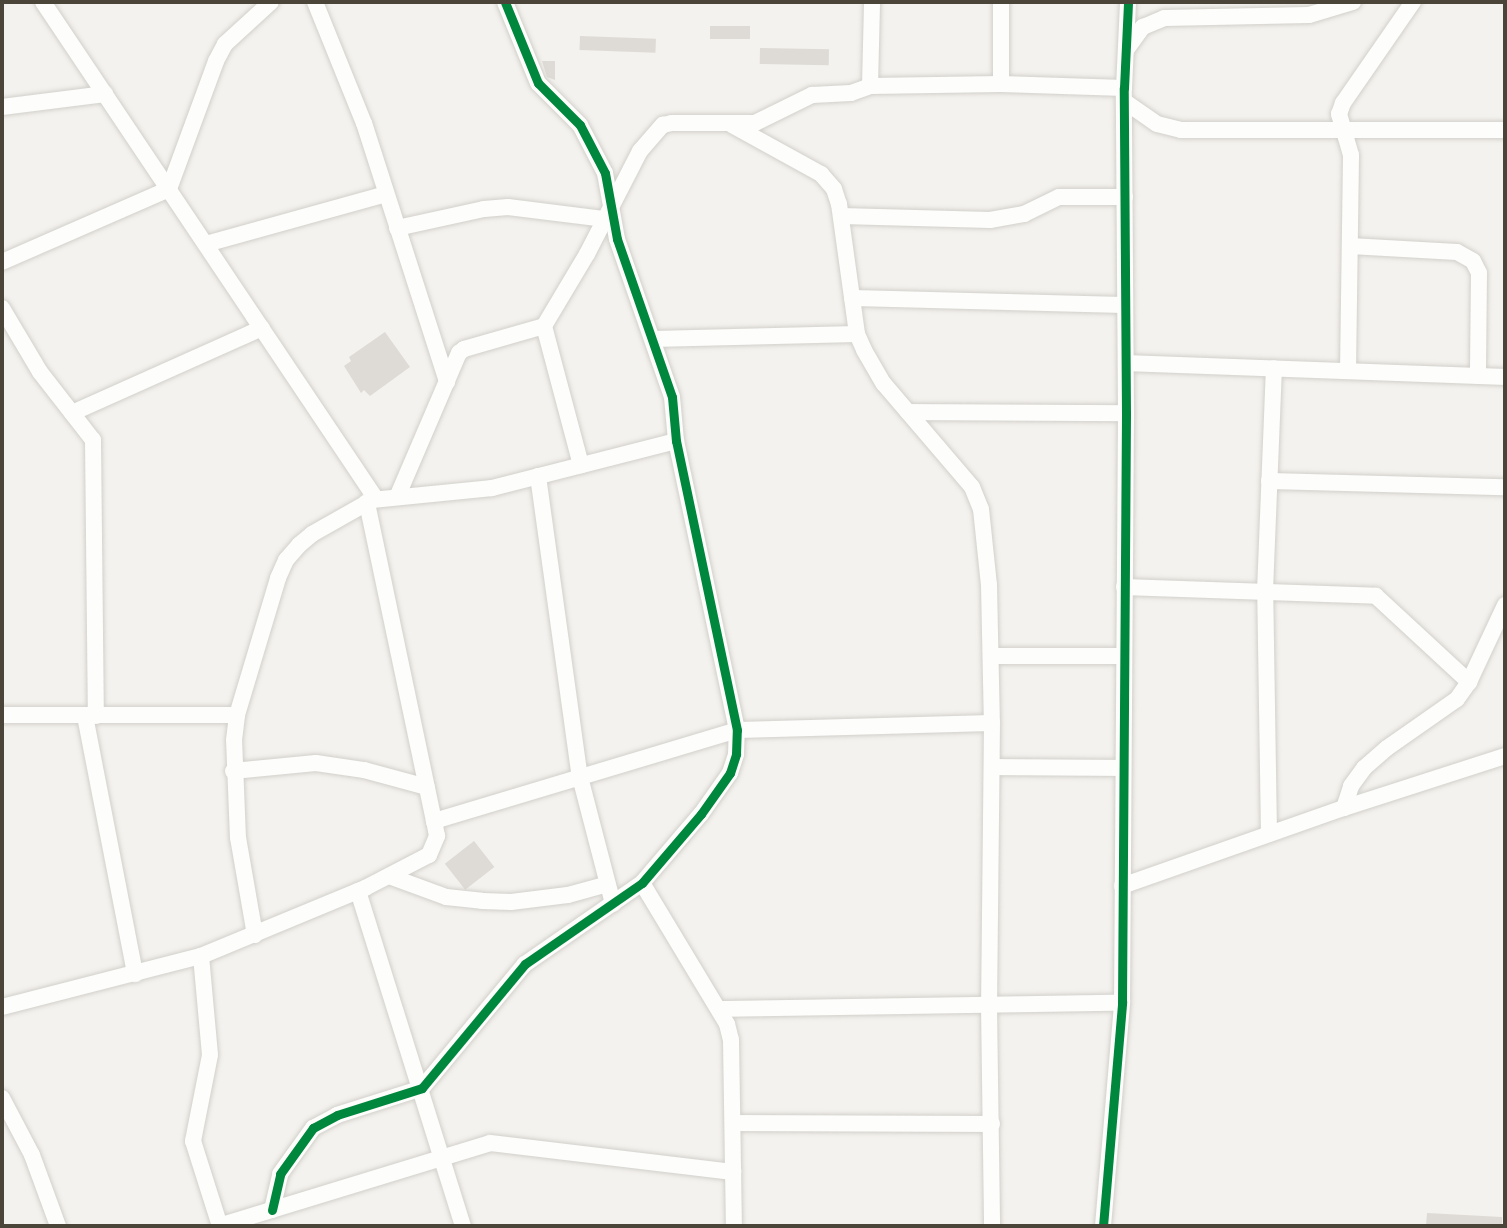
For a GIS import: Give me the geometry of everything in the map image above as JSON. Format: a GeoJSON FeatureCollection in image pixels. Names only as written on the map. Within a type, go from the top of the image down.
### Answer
{"type":"FeatureCollection","features":[{"type":"Feature","properties":{"kind":"street"},"geometry":{"type":"LineString","coordinates":[[2,1007],[201,956],[255,935],[358,891],[429,855],[437,836],[372,500],[262,328],[43,2]]}},
{"type":"Feature","properties":{"kind":"street"},"geometry":{"type":"LineString","coordinates":[[2,262],[169,189],[216,61],[225,44],[271,2]]}},
{"type":"Feature","properties":{"kind":"street"},"geometry":{"type":"LineString","coordinates":[[315,2],[363,123],[447,382]]}},
{"type":"Feature","properties":{"kind":"street"},"geometry":{"type":"LineString","coordinates":[[272,1210],[280,1174],[313,1128],[337,1115],[422,1088],[525,964],[642,883],[701,814],[730,773],[736,754],[737,730],[676,441],[672,397],[608,213],[609,188],[598,154],[580,125],[538,83],[529,68],[505,2]]}},
{"type":"Feature","properties":{"kind":"street"},"geometry":{"type":"LineString","coordinates":[[870,86],[872,2]]}},
{"type":"Feature","properties":{"kind":"street"},"geometry":{"type":"LineString","coordinates":[[1001,2],[1001,84]]}},
{"type":"Feature","properties":{"kind":"street"},"geometry":{"type":"LineString","coordinates":[[1102,1226],[1122,1003],[1126,413],[1124,94],[1128,2]]}},
{"type":"Feature","properties":{"kind":"street"},"geometry":{"type":"LineString","coordinates":[[1126,50],[1143,27],[1164,18],[1309,15],[1353,2]]}},
{"type":"Feature","properties":{"kind":"street"},"geometry":{"type":"LineString","coordinates":[[1348,371],[1351,155],[1339,114],[1343,103],[1413,2]]}},
{"type":"Feature","properties":{"kind":"street"},"geometry":{"type":"LineString","coordinates":[[581,465],[544,326],[640,151],[663,125],[672,122],[732,125],[755,123],[812,95],[850,93],[870,86],[1001,84],[1124,94],[1170,129],[1505,130]]}},
{"type":"Feature","properties":{"kind":"street"},"geometry":{"type":"LineString","coordinates":[[2,107],[105,93]]}},
{"type":"Feature","properties":{"kind":"street"},"geometry":{"type":"LineString","coordinates":[[732,125],[821,174],[834,189],[841,216],[857,334],[884,384],[972,486],[981,509],[989,585],[991,656],[989,1006],[992,1226]]}},
{"type":"Feature","properties":{"kind":"street"},"geometry":{"type":"LineString","coordinates":[[206,244],[386,194]]}},
{"type":"Feature","properties":{"kind":"street"},"geometry":{"type":"LineString","coordinates":[[841,216],[990,220],[1024,214],[1059,197],[1125,197]]}},
{"type":"Feature","properties":{"kind":"street"},"geometry":{"type":"LineString","coordinates":[[397,228],[484,209],[508,207],[608,213]]}},
{"type":"Feature","properties":{"kind":"street"},"geometry":{"type":"LineString","coordinates":[[1350,246],[1457,253],[1473,261],[1479,273],[1478,376]]}},
{"type":"Feature","properties":{"kind":"street"},"geometry":{"type":"LineString","coordinates":[[852,298],[1125,305]]}},
{"type":"Feature","properties":{"kind":"street"},"geometry":{"type":"LineString","coordinates":[[2,308],[34,364],[93,440],[95,447],[90,716],[135,974]]}},
{"type":"Feature","properties":{"kind":"street"},"geometry":{"type":"LineString","coordinates":[[398,495],[464,349],[544,326]]}},
{"type":"Feature","properties":{"kind":"street"},"geometry":{"type":"LineString","coordinates":[[72,413],[262,328]]}},
{"type":"Feature","properties":{"kind":"street"},"geometry":{"type":"LineString","coordinates":[[653,339],[857,334]]}},
{"type":"Feature","properties":{"kind":"street"},"geometry":{"type":"LineString","coordinates":[[1126,363],[1505,377]]}},
{"type":"Feature","properties":{"kind":"street"},"geometry":{"type":"LineString","coordinates":[[1269,834],[1265,591],[1274,368]]}},
{"type":"Feature","properties":{"kind":"street"},"geometry":{"type":"LineString","coordinates":[[908,412],[1126,413]]}},
{"type":"Feature","properties":{"kind":"street"},"geometry":{"type":"LineString","coordinates":[[255,935],[238,838],[233,771],[237,715],[286,560],[312,534],[372,500],[398,495],[480,490],[676,441]]}},
{"type":"Feature","properties":{"kind":"street"},"geometry":{"type":"LineString","coordinates":[[538,476],[580,777],[613,904]]}},
{"type":"Feature","properties":{"kind":"street"},"geometry":{"type":"LineString","coordinates":[[1269,481],[1505,486]]}},
{"type":"Feature","properties":{"kind":"street"},"geometry":{"type":"LineString","coordinates":[[1124,587],[1377,596],[1469,682]]}},
{"type":"Feature","properties":{"kind":"street"},"geometry":{"type":"LineString","coordinates":[[1344,808],[1351,786],[1364,768],[1387,748],[1457,699],[1469,682],[1505,605]]}},
{"type":"Feature","properties":{"kind":"street"},"geometry":{"type":"LineString","coordinates":[[991,656],[1123,656]]}},
{"type":"Feature","properties":{"kind":"street"},"geometry":{"type":"LineString","coordinates":[[2,715],[237,715]]}},
{"type":"Feature","properties":{"kind":"street"},"geometry":{"type":"LineString","coordinates":[[434,821],[737,730],[992,723]]}},
{"type":"Feature","properties":{"kind":"street"},"geometry":{"type":"LineString","coordinates":[[1122,886],[1344,808],[1505,756]]}},
{"type":"Feature","properties":{"kind":"street"},"geometry":{"type":"LineString","coordinates":[[233,771],[316,764],[364,769],[427,787]]}},
{"type":"Feature","properties":{"kind":"street"},"geometry":{"type":"LineString","coordinates":[[992,767],[1122,768]]}},
{"type":"Feature","properties":{"kind":"street"},"geometry":{"type":"LineString","coordinates":[[389,876],[446,897],[482,901],[511,902],[568,895],[608,884]]}},
{"type":"Feature","properties":{"kind":"street"},"geometry":{"type":"LineString","coordinates":[[642,883],[719,1009],[731,1040],[734,1226]]}},
{"type":"Feature","properties":{"kind":"street"},"geometry":{"type":"LineString","coordinates":[[358,891],[444,1157],[463,1226]]}},
{"type":"Feature","properties":{"kind":"street"},"geometry":{"type":"LineString","coordinates":[[201,956],[210,1055],[193,1140],[220,1226],[248,1222],[272,1210],[477,1146],[503,1143],[733,1172]]}},
{"type":"Feature","properties":{"kind":"street"},"geometry":{"type":"LineString","coordinates":[[719,1009],[1122,1003]]}},
{"type":"Feature","properties":{"kind":"street"},"geometry":{"type":"LineString","coordinates":[[2,1098],[32,1155],[58,1226]]}},
{"type":"Feature","properties":{"kind":"street"},"geometry":{"type":"LineString","coordinates":[[733,1123],[992,1124]]}},
{"type":"Feature","properties":{"kind":"building"},"geometry":{"type":"Polygon","coordinates":[[[710,26],[750,26],[750,39],[710,39],[710,26]]]}},
{"type":"Feature","properties":{"kind":"building"},"geometry":{"type":"Polygon","coordinates":[[[580,36],[656,39],[655,53],[580,50],[580,36]]]}},
{"type":"Feature","properties":{"kind":"building"},"geometry":{"type":"Polygon","coordinates":[[[760,48],[829,49],[829,65],[760,64],[760,48]]]}},
{"type":"Feature","properties":{"kind":"building"},"geometry":{"type":"Polygon","coordinates":[[[542,61],[555,61],[555,80],[547,77],[542,61]]]}},
{"type":"Feature","properties":{"kind":"building"},"geometry":{"type":"Polygon","coordinates":[[[385,332],[410,367],[370,396],[364,390],[361,393],[344,366],[351,361],[349,357],[385,332]]]}},
{"type":"Feature","properties":{"kind":"building"},"geometry":{"type":"Polygon","coordinates":[[[474,841],[494,867],[465,890],[445,864],[474,841]]]}},
{"type":"Feature","properties":{"kind":"building"},"geometry":{"type":"Polygon","coordinates":[[[1427,1213],[1502,1217],[1502,1226],[1426,1226],[1427,1213]]]}},
{"type":"Feature","properties":{"kind":"cycle path"},"geometry":{"type":"LineString","coordinates":[[272,1210],[280,1174],[313,1128],[337,1115],[422,1088],[525,964],[642,883],[701,814],[730,773],[736,754],[737,730],[676,441],[672,397],[617,239],[605,173],[580,125],[538,83],[505,2]]}},
{"type":"Feature","properties":{"kind":"cycle path"},"geometry":{"type":"LineString","coordinates":[[1103,1226],[1122,1003],[1126,413],[1124,88],[1128,2]]}}]}
